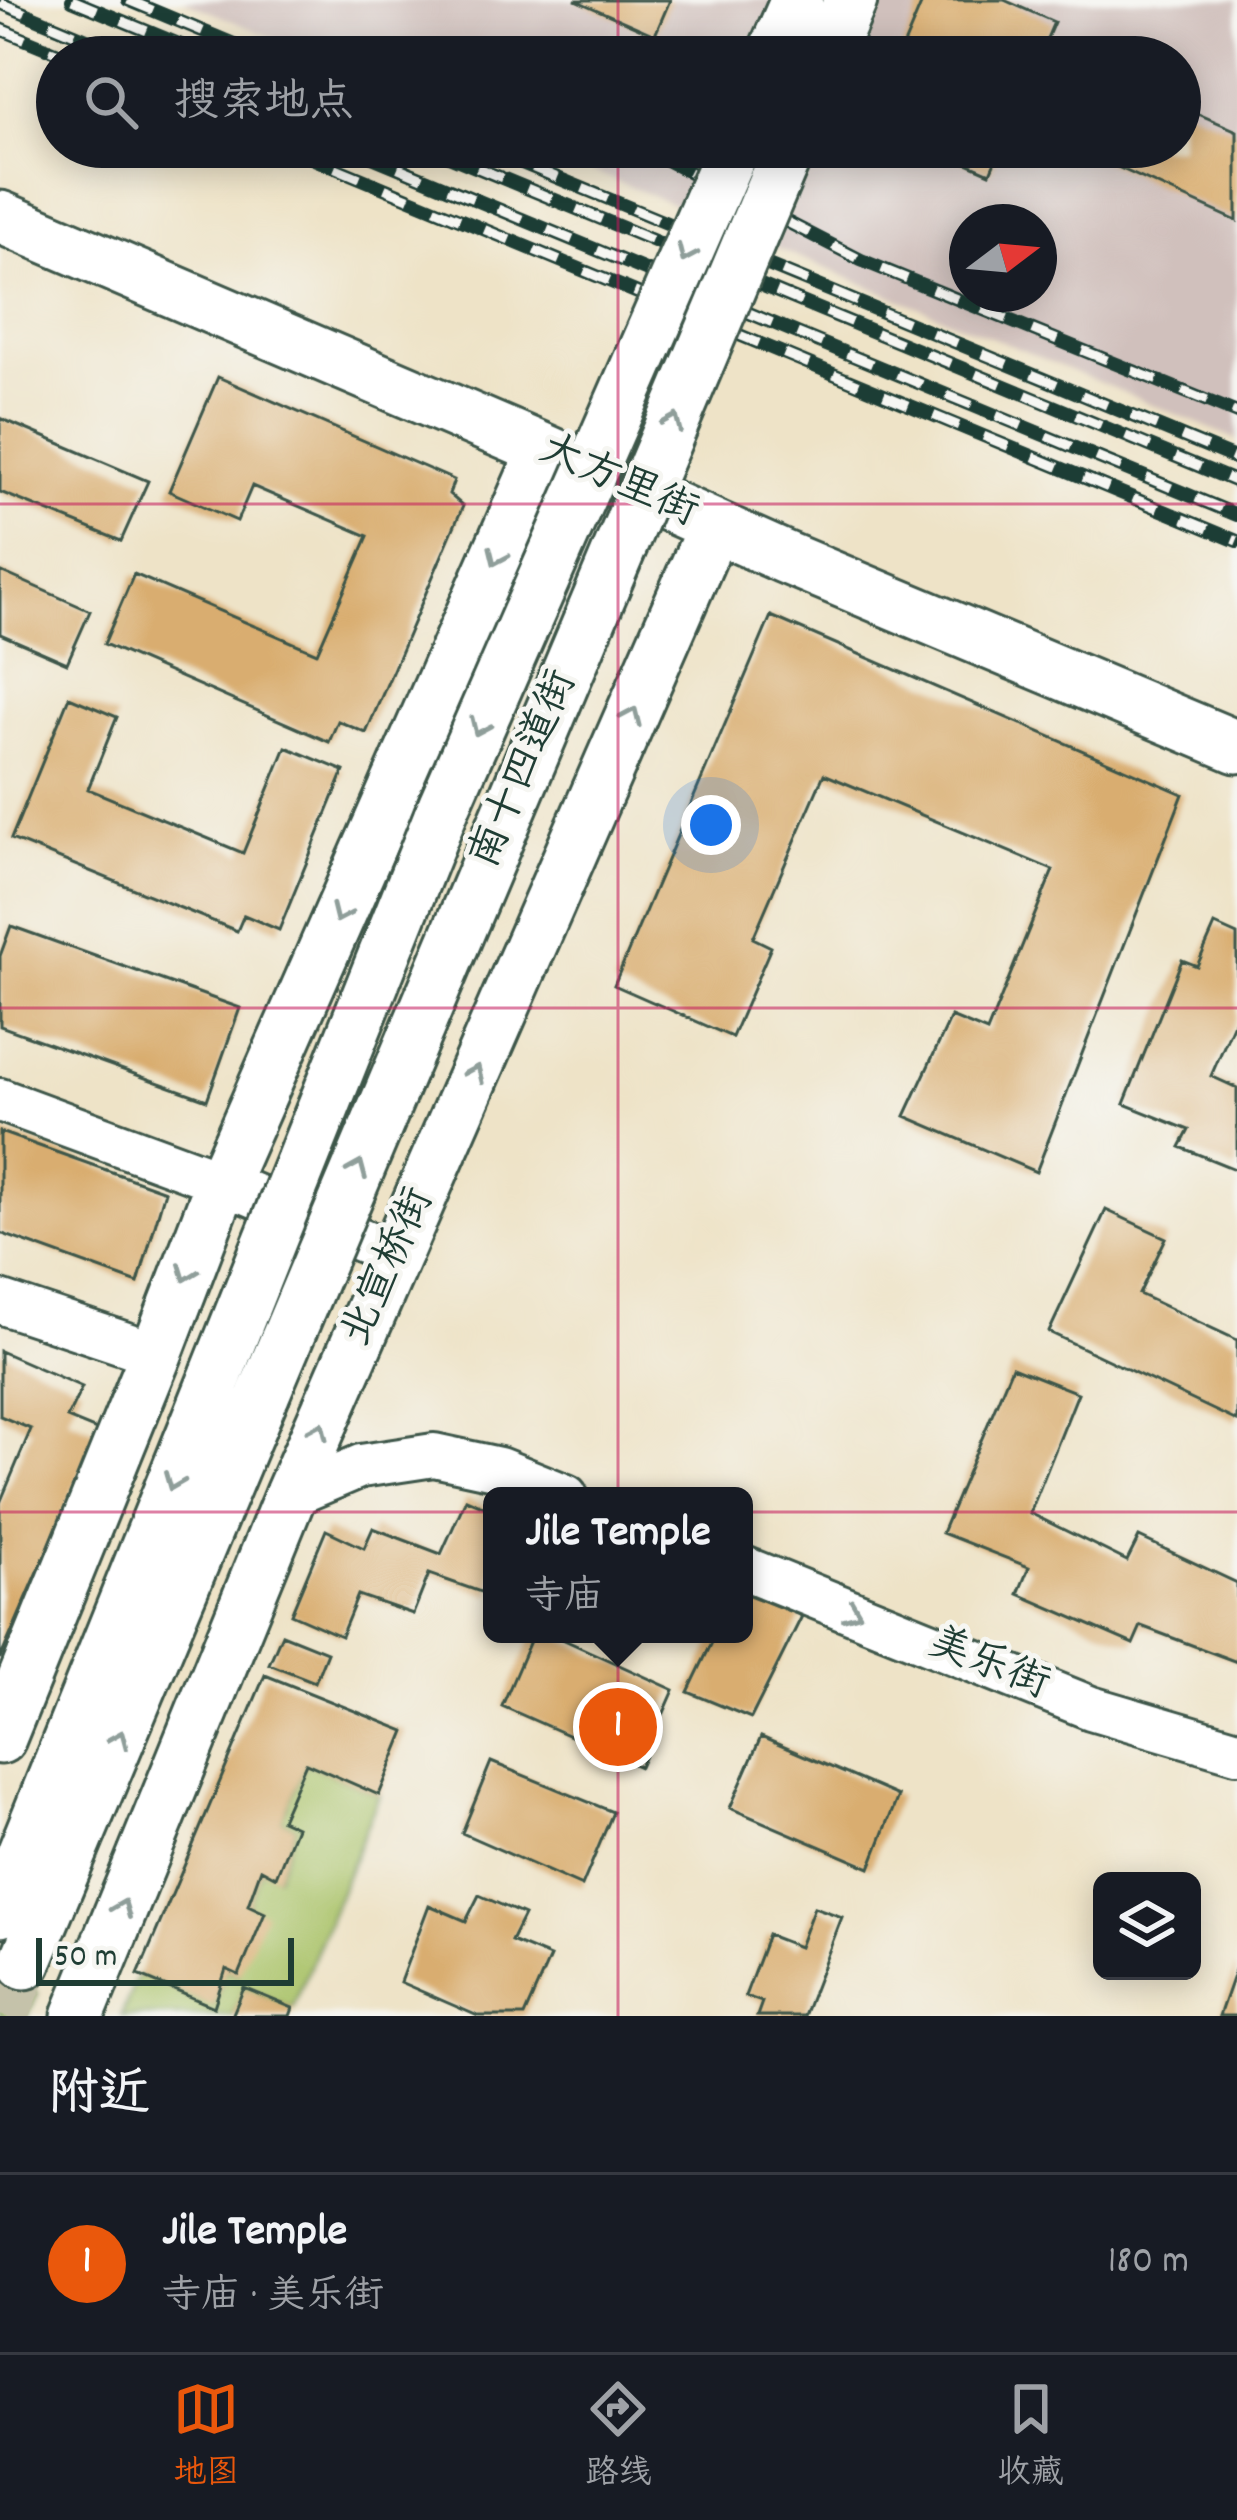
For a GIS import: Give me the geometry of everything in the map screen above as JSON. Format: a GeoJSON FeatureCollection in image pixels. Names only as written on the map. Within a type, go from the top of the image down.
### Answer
{"type":"FeatureCollection","features":[{"type":"Feature","properties":{"kind":"main road"},"geometry":{"type":"LineString","coordinates":[[781,36],[797,0]]}},
{"type":"Feature","properties":{"kind":"main road"},"geometry":{"type":"LineString","coordinates":[[836,36],[851,0]]}},
{"type":"Feature","properties":{"kind":"main road"},"geometry":{"type":"LineString","coordinates":[[0,1911],[444,806],[724,168]]}},
{"type":"Feature","properties":{"kind":"main road","name":"南十四道街"},"geometry":{"type":"LineString","coordinates":[[25,1963],[780,168]]}},
{"type":"Feature","properties":{"kind":"main road","name":"大方里街"},"geometry":{"type":"LineString","coordinates":[[0,217],[1237,776]]}},
{"type":"Feature","properties":{"kind":"main road","name":"大方里街"},"geometry":{"type":"LineString","coordinates":[[0,246],[538,464]]}},
{"type":"Feature","properties":{"kind":"main road"},"geometry":{"type":"LineString","coordinates":[[0,1738],[222,1182],[538,464]]}},
{"type":"Feature","properties":{"kind":"main road","name":"大方里街"},"geometry":{"type":"LineString","coordinates":[[708,540],[1237,748]]}},
{"type":"Feature","properties":{"kind":"main road","name":"北宣桥街"},"geometry":{"type":"LineString","coordinates":[[78,2016],[290,1496],[708,540]]}},
{"type":"Feature","properties":{"kind":"street"},"geometry":{"type":"LineString","coordinates":[[0,1100],[222,1182],[396,1255]]}},
{"type":"Feature","properties":{"kind":"street"},"geometry":{"type":"LineString","coordinates":[[0,1302],[156,1354]]}},
{"type":"Feature","properties":{"kind":"street"},"geometry":{"type":"LineString","coordinates":[[290,1496],[361,1466],[434,1455],[500,1469],[544,1487]]}},
{"type":"Feature","properties":{"kind":"street","name":"美乐街"},"geometry":{"type":"LineString","coordinates":[[753,1572],[1091,1708],[1237,1751]]}},
{"type":"Feature","properties":{"kind":"shaded area"},"geometry":{"type":"Polygon","coordinates":[[[182,0],[1237,0],[1237,440],[585,168],[1201,168],[1201,36],[269,36],[182,0]]]}},
{"type":"Feature","properties":{"kind":"green space"},"geometry":{"type":"Polygon","coordinates":[[[306,1763],[379,1795],[293,2008],[244,1988],[232,2016],[121,2016],[138,1975],[214,2006],[226,1969],[238,1975],[248,1905],[261,1869],[277,1876],[296,1827],[281,1820],[306,1763]]]}},
{"type":"Feature","properties":{"kind":"green space"},"geometry":{"type":"Polygon","coordinates":[[[0,1977],[38,1993],[28,2016],[0,2016],[0,1977]]]}},
{"type":"Feature","properties":{"kind":"building"},"geometry":{"type":"Polygon","coordinates":[[[575,0],[670,0],[655,35],[575,0]]]}},
{"type":"Feature","properties":{"kind":"building"},"geometry":{"type":"Polygon","coordinates":[[[923,0],[1004,0],[1054,22],[1048,36],[908,36],[923,0]]]}},
{"type":"Feature","properties":{"kind":"building"},"geometry":{"type":"Polygon","coordinates":[[[1201,115],[1237,131],[1237,221],[1120,168],[1201,168],[1201,115]]]}},
{"type":"Feature","properties":{"kind":"building"},"geometry":{"type":"Polygon","coordinates":[[[218,377],[454,480],[449,494],[463,506],[366,733],[338,721],[329,742],[104,644],[134,574],[317,653],[368,536],[252,486],[237,521],[169,491],[218,377]]]}},
{"type":"Feature","properties":{"kind":"building"},"geometry":{"type":"Polygon","coordinates":[[[0,418],[148,481],[121,541],[0,492],[0,418]]]}},
{"type":"Feature","properties":{"kind":"building"},"geometry":{"type":"Polygon","coordinates":[[[0,571],[90,611],[67,663],[0,634],[0,571]]]}},
{"type":"Feature","properties":{"kind":"building"},"geometry":{"type":"Polygon","coordinates":[[[771,616],[1183,794],[1036,1172],[905,1116],[951,1017],[987,1032],[1053,870],[824,774],[753,938],[771,947],[732,1037],[614,985],[771,616]]]}},
{"type":"Feature","properties":{"kind":"building"},"geometry":{"type":"Polygon","coordinates":[[[69,697],[117,717],[88,789],[243,853],[286,747],[344,771],[279,930],[244,915],[237,931],[11,839],[69,697]]]}},
{"type":"Feature","properties":{"kind":"building"},"geometry":{"type":"Polygon","coordinates":[[[1215,925],[1237,935],[1237,1016],[1211,1076],[1237,1088],[1237,1170],[1180,1147],[1189,1130],[1124,1104],[1182,960],[1197,966],[1215,925]]]}},
{"type":"Feature","properties":{"kind":"building"},"geometry":{"type":"Polygon","coordinates":[[[11,926],[240,1008],[207,1100],[0,1026],[0,956],[11,926]]]}},
{"type":"Feature","properties":{"kind":"building"},"geometry":{"type":"Polygon","coordinates":[[[0,1132],[165,1191],[138,1283],[0,1233],[0,1132]]]}},
{"type":"Feature","properties":{"kind":"building"},"geometry":{"type":"Polygon","coordinates":[[[1106,1210],[1166,1238],[1139,1294],[1237,1340],[1237,1421],[1049,1332],[1106,1210]]]}},
{"type":"Feature","properties":{"kind":"building"},"geometry":{"type":"Polygon","coordinates":[[[0,1351],[82,1387],[67,1418],[99,1431],[0,1659],[0,1503],[31,1429],[0,1416],[0,1351]]]}},
{"type":"Feature","properties":{"kind":"building"},"geometry":{"type":"Polygon","coordinates":[[[1012,1367],[1078,1393],[1030,1513],[1127,1561],[1139,1537],[1237,1583],[1237,1662],[1141,1626],[1133,1644],[1018,1594],[1029,1567],[942,1533],[1012,1367]]]}},
{"type":"Feature","properties":{"kind":"building"},"geometry":{"type":"Polygon","coordinates":[[[466,1499],[483,1506],[483,1593],[429,1574],[413,1614],[358,1595],[341,1636],[291,1614],[326,1530],[364,1548],[373,1528],[441,1554],[466,1499]]]}},
{"type":"Feature","properties":{"kind":"building"},"geometry":{"type":"Polygon","coordinates":[[[753,1597],[802,1616],[751,1718],[688,1692],[712,1643],[753,1643],[753,1597]]]}},
{"type":"Feature","properties":{"kind":"building"},"geometry":{"type":"Polygon","coordinates":[[[282,1634],[327,1652],[315,1682],[269,1664],[282,1634]]]}},
{"type":"Feature","properties":{"kind":"building"},"geometry":{"type":"Polygon","coordinates":[[[529,1643],[571,1643],[674,1690],[640,1767],[502,1706],[529,1643]]]}},
{"type":"Feature","properties":{"kind":"building"},"geometry":{"type":"Polygon","coordinates":[[[265,1675],[405,1731],[379,1795],[306,1763],[281,1820],[296,1827],[276,1877],[261,1869],[248,1905],[265,1913],[239,1975],[226,1969],[214,2007],[138,1975],[265,1675]]]}},
{"type":"Feature","properties":{"kind":"building"},"geometry":{"type":"Polygon","coordinates":[[[761,1737],[898,1796],[870,1868],[730,1808],[761,1737]]]}},
{"type":"Feature","properties":{"kind":"building"},"geometry":{"type":"Polygon","coordinates":[[[491,1762],[613,1812],[582,1886],[462,1833],[491,1762]]]}},
{"type":"Feature","properties":{"kind":"building"},"geometry":{"type":"Polygon","coordinates":[[[479,1895],[524,1915],[511,1941],[550,1957],[524,2016],[478,2016],[400,1982],[429,1905],[466,1921],[479,1895]]]}},
{"type":"Feature","properties":{"kind":"building"},"geometry":{"type":"Polygon","coordinates":[[[814,1907],[842,1917],[804,2016],[757,2016],[762,2002],[745,1996],[768,1935],[799,1947],[814,1907]]]}},
{"type":"Feature","properties":{"kind":"building"},"geometry":{"type":"Polygon","coordinates":[[[1236,1967],[1237,2016],[1219,2016],[1236,1967]]]}},
{"type":"Feature","properties":{"kind":"building"},"geometry":{"type":"Polygon","coordinates":[[[244,1988],[293,2008],[290,2016],[232,2016],[244,1988]]]}},
{"type":"Feature","properties":{"kind":"tunnel"},"geometry":{"type":"LineString","coordinates":[[3,2016],[25,1963]]}},
{"type":"Feature","properties":{"kind":"railway"},"geometry":{"type":"LineString","coordinates":[[72,0],[159,36]]}},
{"type":"Feature","properties":{"kind":"railway"},"geometry":{"type":"LineString","coordinates":[[128,0],[215,36]]}},
{"type":"Feature","properties":{"kind":"railway"},"geometry":{"type":"LineString","coordinates":[[0,3],[79,36]]}},
{"type":"Feature","properties":{"kind":"railway"},"geometry":{"type":"LineString","coordinates":[[0,29],[36,44]]}},
{"type":"Feature","properties":{"kind":"railway"},"geometry":{"type":"LineString","coordinates":[[336,168],[1237,541]]}},
{"type":"Feature","properties":{"kind":"railway"},"geometry":{"type":"LineString","coordinates":[[399,168],[1237,515]]}},
{"type":"Feature","properties":{"kind":"railway"},"geometry":{"type":"LineString","coordinates":[[478,168],[1237,482]]}},
{"type":"Feature","properties":{"kind":"railway"},"geometry":{"type":"LineString","coordinates":[[534,168],[1237,459]]}},
{"type":"Feature","properties":{"kind":"railway"},"geometry":{"type":"LineString","coordinates":[[682,168],[861,260],[1237,413]]}},
{"type":"Feature","properties":{"kind":"place","name":"Jile Temple"},"geometry":{"type":"Point","coordinates":[618,1727]}}]}
